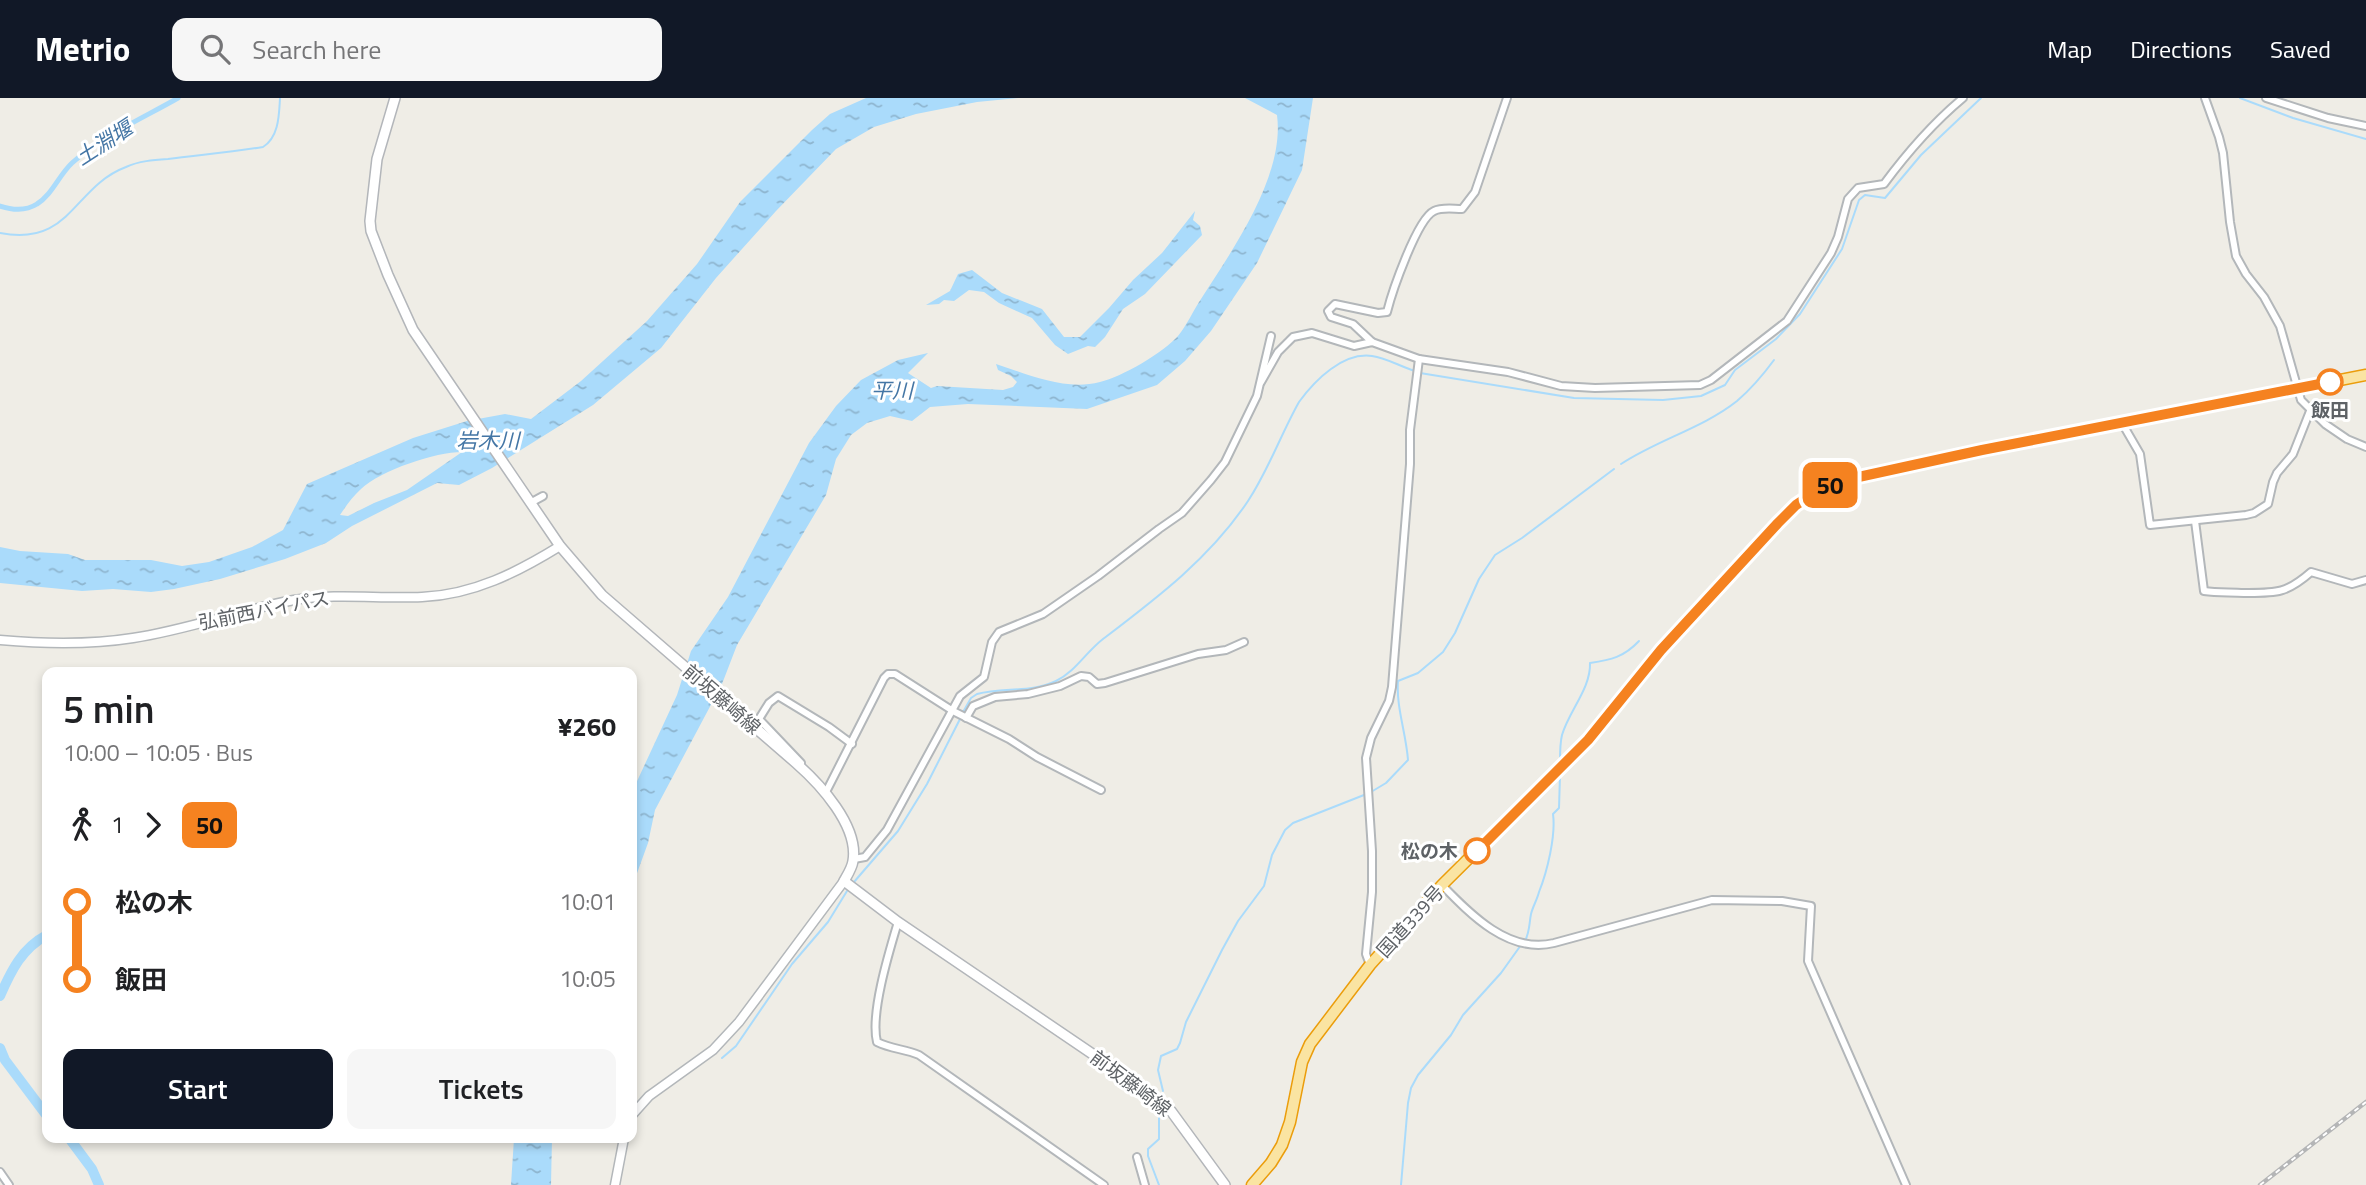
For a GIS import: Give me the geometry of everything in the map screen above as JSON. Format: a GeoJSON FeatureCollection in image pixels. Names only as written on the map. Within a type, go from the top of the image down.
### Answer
{"type":"FeatureCollection","features":[{"type":"Feature","properties":{"kind":"highway","name":"国道339号"},"geometry":{"type":"LineString","coordinates":[[1252,1185],[1282,1145],[1290,1122],[1302,1062],[1310,1044],[1370,965],[1442,885],[1588,740],[1673,636],[1778,523],[1804,499],[1826,487],[1854,478],[2366,375]]}},
{"type":"Feature","properties":{"kind":"main road","name":"前坂藤崎線"},"geometry":{"type":"LineString","coordinates":[[396,98],[377,159],[372,193],[372,230],[405,316],[425,350],[560,545],[602,595],[800,766],[826,792],[848,830],[854,859]]}},
{"type":"Feature","properties":{"kind":"main road"},"geometry":{"type":"LineString","coordinates":[[844,881],[854,859]]}},
{"type":"Feature","properties":{"kind":"main road","name":"前坂藤崎線"},"geometry":{"type":"LineString","coordinates":[[844,881],[898,922],[1153,1096],[1171,1111],[1225,1185]]}},
{"type":"Feature","properties":{"kind":"street"},"geometry":{"type":"LineString","coordinates":[[1507,98],[1475,192],[1462,209],[1432,212],[1424,222],[1391,294],[1387,312],[1378,313],[1335,304],[1328,311],[1331,317],[1353,324],[1372,341],[1419,359],[1508,372],[1572,387],[1595,388],[1700,385],[1712,380],[1787,321],[1831,253],[1848,199],[1858,188],[1884,184],[1944,114],[1963,98]]}},
{"type":"Feature","properties":{"kind":"street"},"geometry":{"type":"LineString","coordinates":[[2205,98],[2223,153],[2236,256],[2280,326],[2301,400],[2334,431],[2366,447]]}},
{"type":"Feature","properties":{"kind":"street"},"geometry":{"type":"LineString","coordinates":[[2266,98],[2317,115],[2366,126]]}},
{"type":"Feature","properties":{"kind":"street"},"geometry":{"type":"LineString","coordinates":[[960,715],[960,696],[984,677],[992,642],[999,632],[1043,614],[1182,513],[1225,462],[1261,382],[1278,352],[1293,337],[1312,332],[1354,346],[1372,341]]}},
{"type":"Feature","properties":{"kind":"street"},"geometry":{"type":"LineString","coordinates":[[1261,382],[1271,336]]}},
{"type":"Feature","properties":{"kind":"street"},"geometry":{"type":"LineString","coordinates":[[1370,965],[1366,954],[1372,892],[1372,851],[1366,758],[1371,738],[1389,701],[1392,687],[1410,464],[1410,430],[1419,359]]}},
{"type":"Feature","properties":{"kind":"street"},"geometry":{"type":"LineString","coordinates":[[2122,422],[2140,454],[2150,525],[2246,515],[2268,504],[2277,473],[2293,454],[2310,411]]}},
{"type":"Feature","properties":{"kind":"street"},"geometry":{"type":"LineString","coordinates":[[532,502],[542,496]]}},
{"type":"Feature","properties":{"kind":"street"},"geometry":{"type":"LineString","coordinates":[[2195,521],[2204,592],[2279,593],[2296,585],[2311,572],[2353,584],[2366,580]]}},
{"type":"Feature","properties":{"kind":"street","name":"弘前西バイパス"},"geometry":{"type":"LineString","coordinates":[[0,640],[83,643],[122,639],[294,600],[333,596],[414,597],[449,594],[509,576],[560,545]]}},
{"type":"Feature","properties":{"kind":"street"},"geometry":{"type":"LineString","coordinates":[[854,859],[865,857],[887,830],[960,715],[973,706],[995,697],[1060,686],[1081,676],[1089,677],[1097,684],[1105,683],[1198,654],[1226,650],[1244,642]]}},
{"type":"Feature","properties":{"kind":"street"},"geometry":{"type":"LineString","coordinates":[[826,792],[888,674],[895,674],[960,715],[1101,790]]}},
{"type":"Feature","properties":{"kind":"street"},"geometry":{"type":"LineString","coordinates":[[800,766],[801,763],[796,757],[759,719],[769,703],[778,696],[852,744]]}},
{"type":"Feature","properties":{"kind":"street"},"geometry":{"type":"LineString","coordinates":[[637,1109],[649,1096],[713,1050],[739,1022],[844,881]]}},
{"type":"Feature","properties":{"kind":"street"},"geometry":{"type":"LineString","coordinates":[[1442,885],[1467,911],[1517,943],[1533,946],[1554,943],[1712,900],[1782,901],[1811,905],[1808,961],[1906,1185]]}},
{"type":"Feature","properties":{"kind":"street"},"geometry":{"type":"LineString","coordinates":[[898,922],[881,988],[877,1042],[888,1048],[906,1049],[919,1055],[1104,1185]]}},
{"type":"Feature","properties":{"kind":"street"},"geometry":{"type":"LineString","coordinates":[[615,1185],[623,1143]]}},
{"type":"Feature","properties":{"kind":"street"},"geometry":{"type":"LineString","coordinates":[[1137,1157],[1144,1185]]}},
{"type":"Feature","properties":{"kind":"street"},"geometry":{"type":"LineString","coordinates":[[0,1172],[9,1185]]}},
{"type":"Feature","properties":{"kind":"water","name":"岩木川"},"geometry":{"type":"Polygon","coordinates":[[[866,98],[1018,98],[977,102],[916,114],[874,127],[836,149],[716,278],[661,348],[593,405],[492,468],[459,485],[437,483],[352,526],[326,543],[285,559],[220,579],[174,589],[151,592],[113,589],[82,591],[0,583],[0,547],[68,554],[85,560],[151,560],[182,566],[209,562],[252,547],[283,530],[307,484],[413,438],[467,421],[505,414],[531,419],[581,381],[647,321],[697,264],[740,202],[830,114],[866,98]],[[462,452],[424,459],[382,475],[358,492],[340,515],[348,516],[407,490],[462,452]]]}},
{"type":"Feature","properties":{"kind":"water","name":"平川"},"geometry":{"type":"Polygon","coordinates":[[[1245,98],[1313,98],[1302,170],[1257,263],[1211,331],[1185,361],[1157,385],[1087,409],[968,404],[930,407],[912,421],[890,416],[867,423],[851,435],[836,459],[826,495],[737,645],[722,684],[655,810],[648,843],[637,873],[637,781],[677,695],[691,651],[728,597],[809,443],[836,406],[861,380],[898,360],[928,353],[908,373],[931,388],[937,386],[1003,390],[1013,387],[1017,382],[998,370],[996,364],[1035,377],[1074,385],[1100,382],[1142,363],[1172,342],[1181,332],[1241,235],[1265,187],[1273,162],[1277,115],[1245,98]]]}},
{"type":"Feature","properties":{"kind":"water"},"geometry":{"type":"Polygon","coordinates":[[[1195,211],[1193,220],[1200,226],[1202,235],[1145,294],[1123,309],[1105,337],[1095,347],[1088,346],[1068,354],[1055,345],[1032,318],[999,303],[984,292],[969,290],[954,301],[944,300],[939,304],[926,305],[950,291],[958,274],[972,270],[1002,293],[1042,309],[1064,337],[1080,337],[1162,253],[1195,211]]]}},
{"type":"Feature","properties":{"kind":"water"},"geometry":{"type":"Polygon","coordinates":[[[514,1143],[552,1143],[551,1185],[511,1185],[514,1143]]]}},
{"type":"Feature","properties":{"kind":"waterway","name":"土淵堰"},"geometry":{"type":"LineString","coordinates":[[0,206],[19,209],[37,204],[67,168],[84,153],[178,98]]}},
{"type":"Feature","properties":{"kind":"waterway"},"geometry":{"type":"LineString","coordinates":[[0,233],[24,235],[57,224],[108,176],[131,165],[152,160],[263,147],[275,132],[280,98]]}},
{"type":"Feature","properties":{"kind":"waterway"},"geometry":{"type":"LineString","coordinates":[[1420,373],[1574,398],[1663,400],[1701,396],[1725,385],[1735,370],[1776,339],[1800,314],[1842,249],[1859,200],[1865,195],[1885,198],[1921,155],[1981,98]]}},
{"type":"Feature","properties":{"kind":"waterway"},"geometry":{"type":"LineString","coordinates":[[2240,98],[2293,118],[2366,139]]}},
{"type":"Feature","properties":{"kind":"waterway"},"geometry":{"type":"LineString","coordinates":[[962,714],[971,698],[977,694],[1027,689],[1046,685],[1063,677],[1097,644],[1182,576],[1233,522],[1262,477],[1299,402],[1331,369],[1351,358],[1372,356],[1415,371]]}},
{"type":"Feature","properties":{"kind":"waterway"},"geometry":{"type":"LineString","coordinates":[[1621,464],[1724,410],[1747,392],[1774,360]]}},
{"type":"Feature","properties":{"kind":"waterway"},"geometry":{"type":"LineString","coordinates":[[1371,792],[1386,783],[1408,760],[1398,701],[1398,681],[1418,673],[1443,652],[1455,633],[1479,579],[1495,555],[1614,469]]}},
{"type":"Feature","properties":{"kind":"waterway"},"geometry":{"type":"LineString","coordinates":[[1560,762],[1562,735],[1587,681],[1590,663],[1617,657],[1639,641]]}},
{"type":"Feature","properties":{"kind":"waterway"},"geometry":{"type":"LineString","coordinates":[[854,882],[898,831],[927,784],[960,719]]}},
{"type":"Feature","properties":{"kind":"waterway"},"geometry":{"type":"LineString","coordinates":[[1525,941],[1550,854],[1553,814],[1559,808],[1560,775]]}},
{"type":"Feature","properties":{"kind":"waterway"},"geometry":{"type":"LineString","coordinates":[[1163,1091],[1158,1070],[1161,1056],[1177,1049],[1186,1022],[1222,950],[1238,921],[1264,886],[1272,855],[1285,830],[1293,823],[1364,795]]}},
{"type":"Feature","properties":{"kind":"waterway"},"geometry":{"type":"LineString","coordinates":[[722,1058],[736,1046],[792,964],[828,922],[847,891]]}},
{"type":"Feature","properties":{"kind":"waterway"},"geometry":{"type":"LineString","coordinates":[[0,996],[24,953],[42,938]]}},
{"type":"Feature","properties":{"kind":"waterway"},"geometry":{"type":"LineString","coordinates":[[1401,1185],[1411,1088],[1463,1015],[1501,973],[1521,945]]}},
{"type":"Feature","properties":{"kind":"waterway"},"geometry":{"type":"LineString","coordinates":[[0,1048],[5,1060],[42,1109]]}},
{"type":"Feature","properties":{"kind":"waterway"},"geometry":{"type":"LineString","coordinates":[[1159,1115],[1159,1139],[1148,1149],[1148,1156],[1159,1185]]}},
{"type":"Feature","properties":{"kind":"waterway"},"geometry":{"type":"LineString","coordinates":[[73,1143],[92,1169],[99,1185]]}},
{"type":"Feature","properties":{"kind":"railway"},"geometry":{"type":"LineString","coordinates":[[2260,1185],[2366,1102]]}},
{"type":"Feature","properties":{"kind":"bus line","name":"50"},"geometry":{"type":"LineString","coordinates":[[1477,851],[1588,740],[1661,650],[1778,523],[1796,505],[1814,493],[1854,478],[1982,450],[2330,382]]}},
{"type":"Feature","properties":{"kind":"place","name":"飯田"},"geometry":{"type":"Point","coordinates":[2330,382]}},
{"type":"Feature","properties":{"kind":"place","name":"松の木"},"geometry":{"type":"Point","coordinates":[1477,851]}}]}
